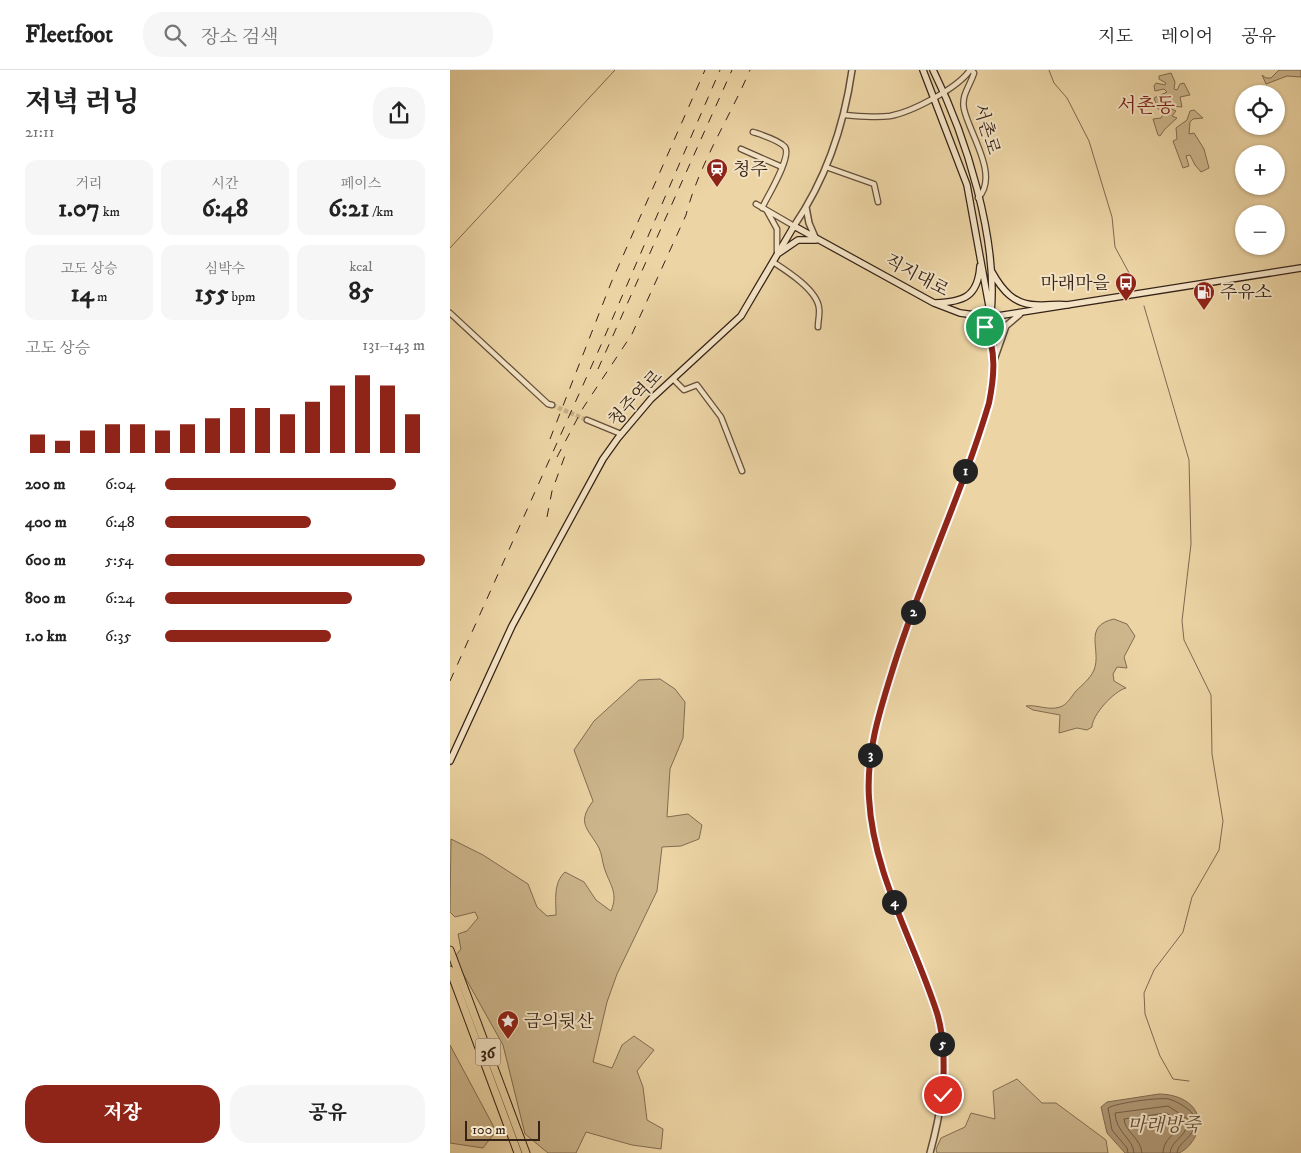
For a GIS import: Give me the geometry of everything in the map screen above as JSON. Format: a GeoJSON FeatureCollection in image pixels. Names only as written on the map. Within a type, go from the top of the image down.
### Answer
{"type":"FeatureCollection","features":[{"type":"Feature","properties":{"kind":"highway","name":"36"},"geometry":{"type":"LineString","coordinates":[[450,950],[526,1153]]}},
{"type":"Feature","properties":{"kind":"highway","name":"36"},"geometry":{"type":"LineString","coordinates":[[450,970],[518,1153]]}},
{"type":"Feature","properties":{"kind":"main road"},"geometry":{"type":"LineString","coordinates":[[924,70],[967,184],[991,317]]}},
{"type":"Feature","properties":{"kind":"main road"},"geometry":{"type":"LineString","coordinates":[[933,70],[962,137],[978,198],[986,234],[993,295],[991,317]]}},
{"type":"Feature","properties":{"kind":"main road","name":"직지대로"},"geometry":{"type":"LineString","coordinates":[[794,226],[934,303],[968,315],[991,317],[1072,306],[1301,268]]}},
{"type":"Feature","properties":{"kind":"main road","name":"청주역로"},"geometry":{"type":"LineString","coordinates":[[450,761],[512,626],[584,492],[621,434],[652,399],[737,320],[794,226]]}},
{"type":"Feature","properties":{"kind":"main road"},"geometry":{"type":"LineString","coordinates":[[777,254],[798,240],[817,239]]}},
{"type":"Feature","properties":{"kind":"main road"},"geometry":{"type":"LineString","coordinates":[[934,303],[958,301],[974,290],[979,278],[980,254]]}},
{"type":"Feature","properties":{"kind":"main road"},"geometry":{"type":"LineString","coordinates":[[990,268],[1001,287],[1013,299],[1036,305],[1059,303],[1072,306]]}},
{"type":"Feature","properties":{"kind":"street","name":"청주역로"},"geometry":{"type":"LineString","coordinates":[[794,226],[806,208],[826,167],[844,115],[852,70]]}},
{"type":"Feature","properties":{"kind":"street"},"geometry":{"type":"LineString","coordinates":[[844,115],[891,116],[907,111],[943,92],[971,70]]}},
{"type":"Feature","properties":{"kind":"street","name":"서촌로"},"geometry":{"type":"LineString","coordinates":[[971,70],[974,72],[964,94],[964,109],[979,145],[985,168],[985,187],[978,198]]}},
{"type":"Feature","properties":{"kind":"street"},"geometry":{"type":"LineString","coordinates":[[753,132],[786,148],[782,167],[762,208]]}},
{"type":"Feature","properties":{"kind":"street"},"geometry":{"type":"LineString","coordinates":[[741,149],[782,167]]}},
{"type":"Feature","properties":{"kind":"street"},"geometry":{"type":"LineString","coordinates":[[826,167],[874,184],[878,202]]}},
{"type":"Feature","properties":{"kind":"street"},"geometry":{"type":"LineString","coordinates":[[756,204],[794,226]]}},
{"type":"Feature","properties":{"kind":"street"},"geometry":{"type":"LineString","coordinates":[[806,208],[809,223],[817,239]]}},
{"type":"Feature","properties":{"kind":"street"},"geometry":{"type":"LineString","coordinates":[[767,211],[778,236],[777,254]]}},
{"type":"Feature","properties":{"kind":"street"},"geometry":{"type":"LineString","coordinates":[[773,262],[804,284],[816,300],[819,307],[818,327]]}},
{"type":"Feature","properties":{"kind":"street"},"geometry":{"type":"LineString","coordinates":[[450,313],[552,406]]}},
{"type":"Feature","properties":{"kind":"street"},"geometry":{"type":"LineString","coordinates":[[993,365],[1006,326],[1020,314]]}},
{"type":"Feature","properties":{"kind":"street"},"geometry":{"type":"LineString","coordinates":[[968,315],[985,327],[992,342]]}},
{"type":"Feature","properties":{"kind":"street"},"geometry":{"type":"LineString","coordinates":[[930,1153],[943,1095],[942,1040],[937,1014],[879,859],[873,832],[868,766],[878,716],[902,642],[985,418],[992,386],[991,317]]}},
{"type":"Feature","properties":{"kind":"street"},"geometry":{"type":"LineString","coordinates":[[673,379],[684,390],[697,385],[721,417],[742,471]]}},
{"type":"Feature","properties":{"kind":"street"},"geometry":{"type":"LineString","coordinates":[[587,420],[621,434]]}},
{"type":"Feature","properties":{"kind":"shaded area"},"geometry":{"type":"Polygon","coordinates":[[[1279,70],[1301,70],[1301,77],[1287,76],[1266,84],[1262,75],[1266,78],[1271,78],[1279,70]]]}},
{"type":"Feature","properties":{"kind":"shaded area"},"geometry":{"type":"Polygon","coordinates":[[[1171,73],[1175,82],[1174,89],[1177,90],[1180,84],[1184,83],[1190,95],[1180,97],[1182,107],[1171,106],[1170,99],[1165,102],[1167,107],[1176,111],[1172,116],[1177,118],[1160,136],[1153,119],[1161,118],[1164,113],[1161,109],[1158,109],[1154,98],[1167,92],[1164,89],[1155,91],[1154,86],[1156,83],[1165,85],[1166,83],[1159,79],[1159,76],[1171,73]]]}},
{"type":"Feature","properties":{"kind":"shaded area"},"geometry":{"type":"Polygon","coordinates":[[[1194,110],[1203,118],[1193,119],[1190,122],[1189,134],[1194,133],[1204,149],[1209,168],[1201,172],[1190,155],[1186,156],[1189,166],[1183,168],[1173,141],[1177,139],[1176,128],[1187,120],[1190,111],[1194,110]]]}},
{"type":"Feature","properties":{"kind":"shaded area"},"geometry":{"type":"Polygon","coordinates":[[[1114,619],[1127,624],[1135,636],[1124,657],[1127,668],[1117,667],[1113,674],[1114,681],[1126,688],[1104,704],[1096,716],[1092,727],[1087,730],[1077,728],[1059,733],[1060,715],[1033,710],[1026,706],[1056,708],[1067,703],[1094,670],[1096,662],[1095,640],[1099,627],[1104,622],[1114,619]]]}},
{"type":"Feature","properties":{"kind":"shaded area"},"geometry":{"type":"Polygon","coordinates":[[[660,679],[675,689],[685,702],[683,738],[670,769],[667,817],[688,814],[702,825],[699,839],[681,846],[662,847],[657,891],[617,974],[607,1002],[593,1062],[612,1068],[622,1045],[634,1036],[654,1050],[637,1071],[643,1087],[647,1120],[663,1129],[661,1149],[632,1145],[586,1132],[576,1153],[548,1153],[525,1134],[503,1045],[461,970],[456,955],[461,949],[458,934],[467,931],[478,918],[475,912],[455,917],[450,912],[451,839],[483,855],[528,884],[537,907],[547,916],[556,915],[557,886],[565,872],[584,882],[596,900],[611,911],[614,893],[600,850],[585,821],[585,815],[593,801],[574,750],[594,721],[639,680],[660,679]]]}},
{"type":"Feature","properties":{"kind":"shaded area"},"geometry":{"type":"Polygon","coordinates":[[[450,1045],[496,1131],[483,1148],[450,1143],[450,1045]]]}},
{"type":"Feature","properties":{"kind":"shaded area"},"geometry":{"type":"Polygon","coordinates":[[[1017,1079],[1042,1103],[1056,1103],[1106,1140],[1108,1153],[937,1153],[936,1149],[941,1138],[965,1127],[971,1113],[995,1119],[993,1091],[1017,1079]]]}},
{"type":"Feature","properties":{"kind":"water","name":"마래방죽"},"geometry":{"type":"Polygon","coordinates":[[[1159,1094],[1177,1097],[1191,1105],[1198,1119],[1198,1127],[1194,1139],[1179,1153],[1125,1153],[1107,1133],[1101,1107],[1107,1102],[1159,1094]]]}},
{"type":"Feature","properties":{"kind":"waterway"},"geometry":{"type":"LineString","coordinates":[[450,248],[615,70]]}},
{"type":"Feature","properties":{"kind":"waterway"},"geometry":{"type":"LineString","coordinates":[[1049,70],[1054,83],[1067,98],[1089,141],[1112,217],[1115,247],[1134,282]]}},
{"type":"Feature","properties":{"kind":"waterway"},"geometry":{"type":"LineString","coordinates":[[1144,306],[1189,460],[1191,544],[1182,621],[1184,640],[1211,695],[1212,754],[1223,821],[1219,850],[1192,897],[1183,932],[1154,970],[1144,993],[1145,1014],[1160,1056],[1173,1079],[1189,1081]]}},
{"type":"Feature","properties":{"kind":"tunnel"},"geometry":{"type":"LineString","coordinates":[[552,405],[587,420]]}},
{"type":"Feature","properties":{"kind":"railway"},"geometry":{"type":"LineString","coordinates":[[550,439],[611,283],[705,70]]}},
{"type":"Feature","properties":{"kind":"railway"},"geometry":{"type":"LineString","coordinates":[[450,681],[601,345],[720,70]]}},
{"type":"Feature","properties":{"kind":"railway"},"geometry":{"type":"LineString","coordinates":[[598,369],[732,70]]}},
{"type":"Feature","properties":{"kind":"railway"},"geometry":{"type":"LineString","coordinates":[[557,457],[583,408],[632,334],[686,215],[706,160],[750,70]]}},
{"type":"Feature","properties":{"kind":"railway"},"geometry":{"type":"LineString","coordinates":[[547,517],[552,491],[567,450]]}},
{"type":"Feature","properties":{"kind":"place","name":"청주"},"geometry":{"type":"Point","coordinates":[717,188]}},
{"type":"Feature","properties":{"kind":"place","name":"마래마을"},"geometry":{"type":"Point","coordinates":[1126,302]}},
{"type":"Feature","properties":{"kind":"place","name":"주유소"},"geometry":{"type":"Point","coordinates":[1204,311]}},
{"type":"Feature","properties":{"kind":"place","name":"금의뒷산"},"geometry":{"type":"Point","coordinates":[508,1040]}},
{"type":"Feature","properties":{"kind":"district","name":"서촌동"},"geometry":{"type":"Point","coordinates":[1146,105]}},
{"type":"Feature","properties":{"kind":"route"},"geometry":{"type":"LineString","coordinates":[[943,1095],[942,1040],[937,1014],[882,867],[873,832],[868,766],[878,716],[902,642],[989,403],[993,372],[992,342],[985,327]]}}]}
